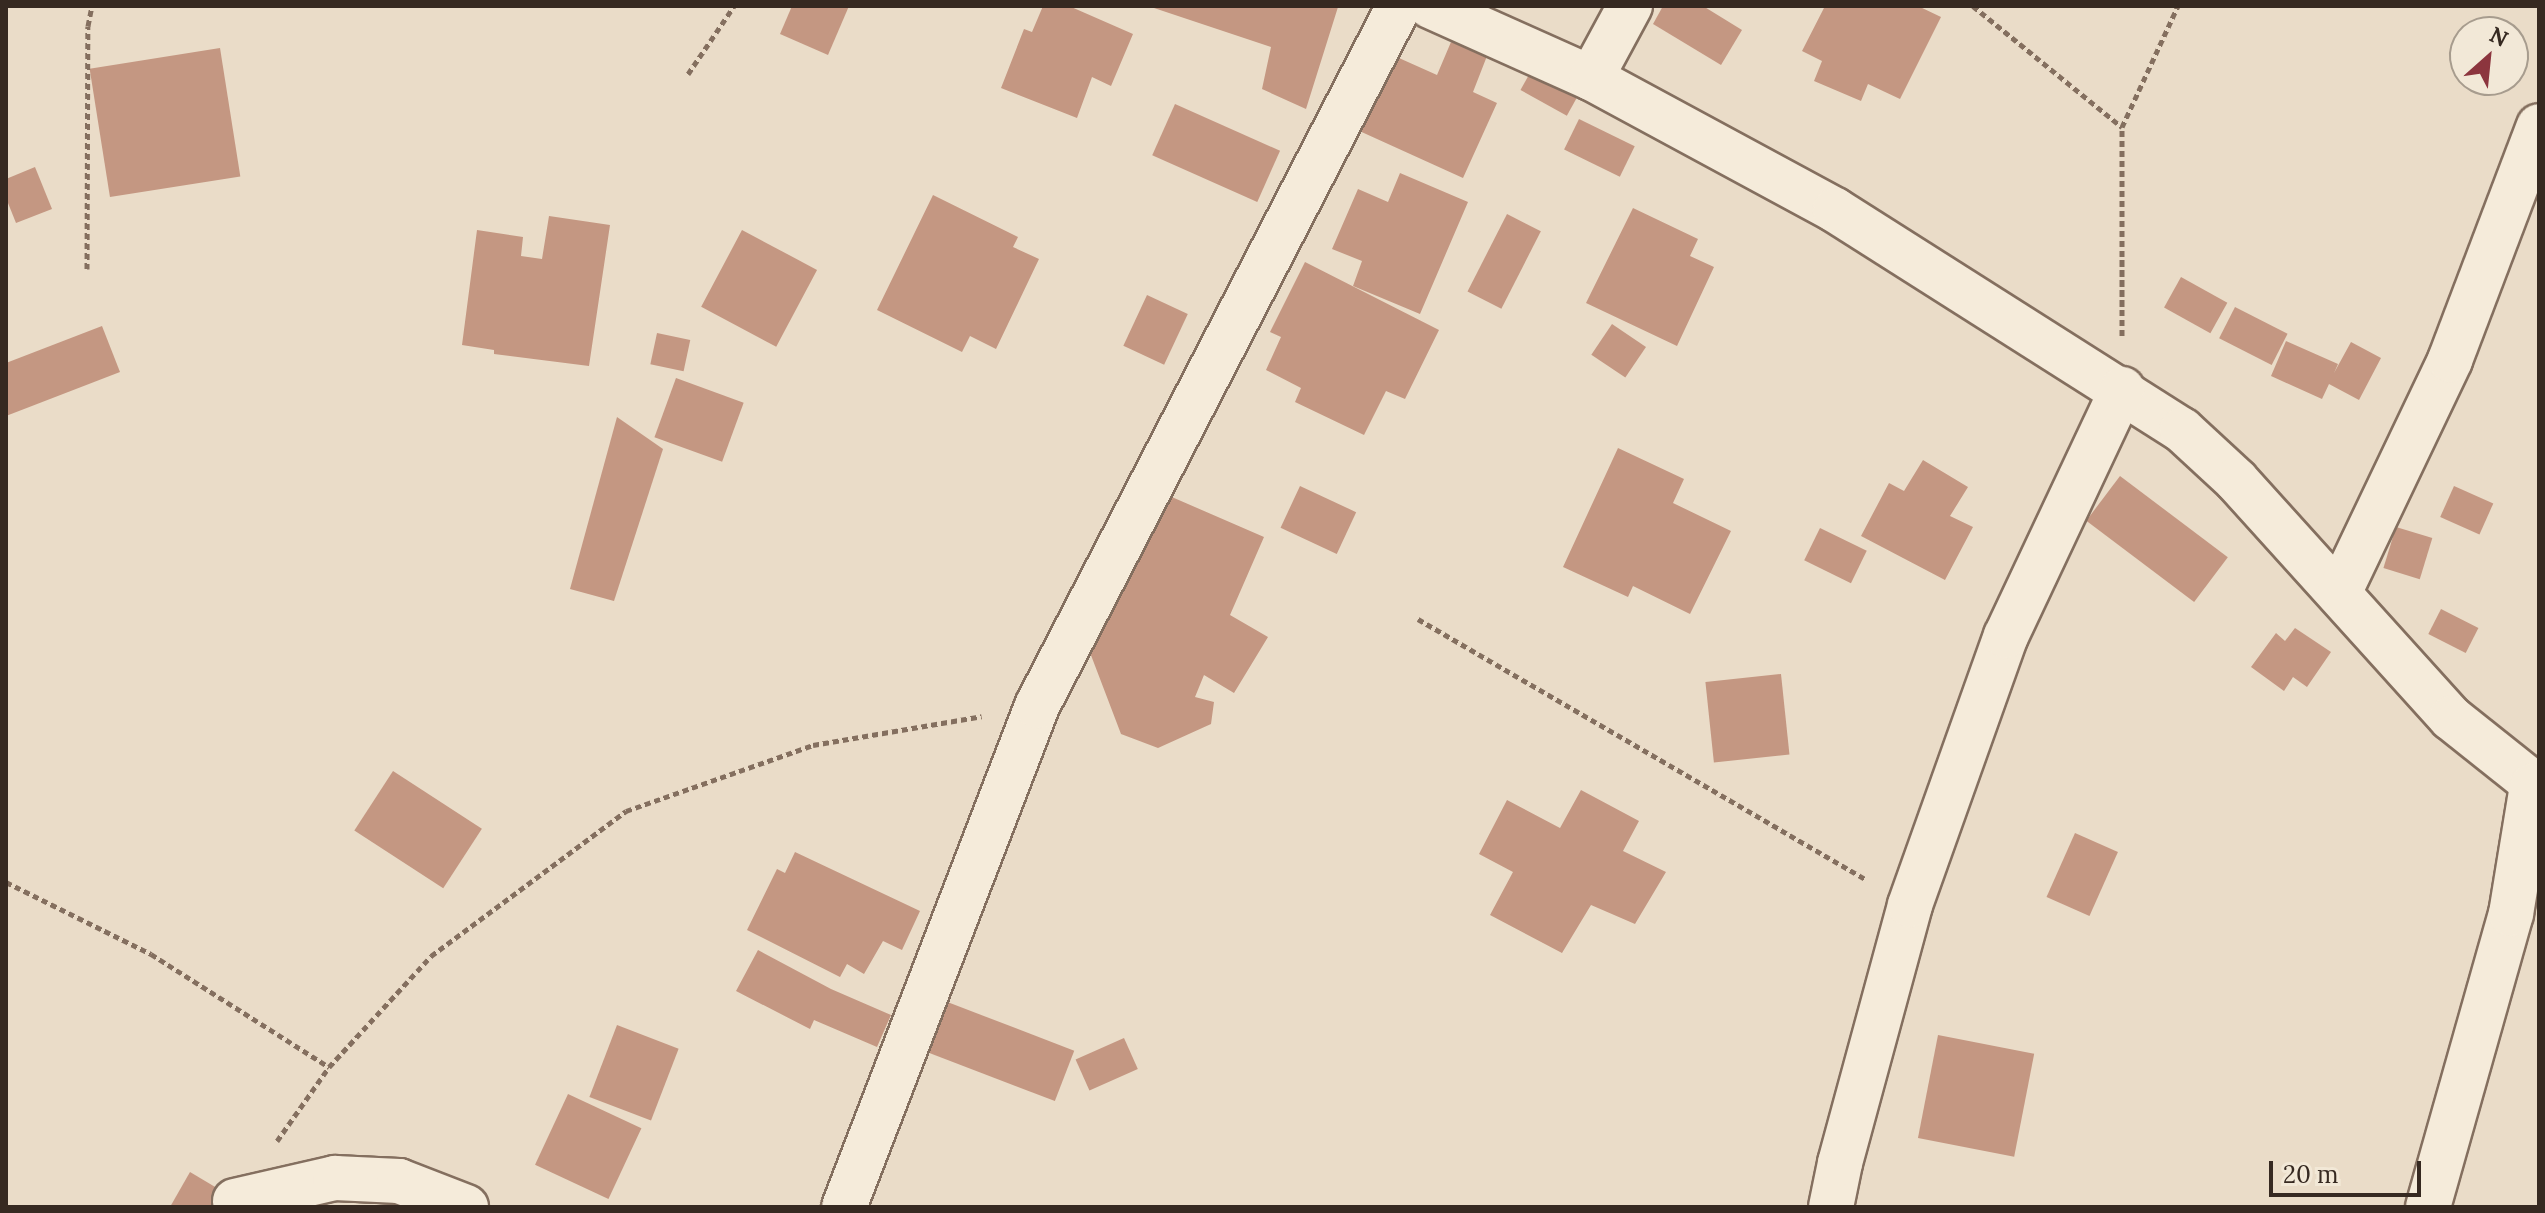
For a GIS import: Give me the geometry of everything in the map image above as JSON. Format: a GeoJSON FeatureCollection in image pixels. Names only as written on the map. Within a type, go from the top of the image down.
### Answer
{"type":"FeatureCollection","features":[{"type":"Feature","properties":{"kind":"street"},"geometry":{"type":"LineString","coordinates":[[844,1207],[1037,706],[1399,6]]}},
{"type":"Feature","properties":{"kind":"street"},"geometry":{"type":"LineString","coordinates":[[1430,6],[1591,78],[1835,210],[2122,389],[2182,430],[2236,480],[2340,591],[2451,718],[2536,787],[2511,914],[2428,1207]]}},
{"type":"Feature","properties":{"kind":"street"},"geometry":{"type":"LineString","coordinates":[[1591,78],[1630,6]]}},
{"type":"Feature","properties":{"kind":"street"},"geometry":{"type":"LineString","coordinates":[[2340,591],[2450,360],[2539,126]]}},
{"type":"Feature","properties":{"kind":"street"},"geometry":{"type":"LineString","coordinates":[[1831,1207],[1840,1163],[1910,905],[2006,636],[2122,389]]}},
{"type":"Feature","properties":{"kind":"street"},"geometry":{"type":"LineString","coordinates":[[235,1201],[335,1178],[399,1181],[466,1207]]}},
{"type":"Feature","properties":{"kind":"path"},"geometry":{"type":"LineString","coordinates":[[87,269],[88,26],[92,6]]}},
{"type":"Feature","properties":{"kind":"path"},"geometry":{"type":"LineString","coordinates":[[688,74],[734,6]]}},
{"type":"Feature","properties":{"kind":"path"},"geometry":{"type":"LineString","coordinates":[[1973,6],[2122,127]]}},
{"type":"Feature","properties":{"kind":"path"},"geometry":{"type":"LineString","coordinates":[[2122,389],[2122,127],[2178,6]]}},
{"type":"Feature","properties":{"kind":"path"},"geometry":{"type":"LineString","coordinates":[[1418,619],[1910,905]]}},
{"type":"Feature","properties":{"kind":"path"},"geometry":{"type":"LineString","coordinates":[[235,1201],[329,1067],[431,956],[626,811],[813,745],[1037,706]]}},
{"type":"Feature","properties":{"kind":"path"},"geometry":{"type":"LineString","coordinates":[[6,882],[151,954],[329,1067]]}},
{"type":"Feature","properties":{"kind":"building"},"geometry":{"type":"Polygon","coordinates":[[[792,6],[849,6],[828,55],[780,34],[792,6]]]}},
{"type":"Feature","properties":{"kind":"building"},"geometry":{"type":"Polygon","coordinates":[[[1043,6],[1069,6],[1133,34],[1111,86],[1092,77],[1077,118],[1001,88],[1024,29],[1032,32],[1043,6]]]}},
{"type":"Feature","properties":{"kind":"building"},"geometry":{"type":"Polygon","coordinates":[[[1148,6],[1338,7],[1306,109],[1262,89],[1271,47],[1148,6]]]}},
{"type":"Feature","properties":{"kind":"building"},"geometry":{"type":"Polygon","coordinates":[[[1663,6],[1703,6],[1742,30],[1721,65],[1653,24],[1663,6]]]}},
{"type":"Feature","properties":{"kind":"building"},"geometry":{"type":"Polygon","coordinates":[[[1825,6],[1918,6],[1941,17],[1900,99],[1868,84],[1861,101],[1814,81],[1822,61],[1802,51],[1825,6]]]}},
{"type":"Feature","properties":{"kind":"building"},"geometry":{"type":"Polygon","coordinates":[[[1451,42],[1487,56],[1473,92],[1497,103],[1463,178],[1355,129],[1390,54],[1437,75],[1451,42]]]}},
{"type":"Feature","properties":{"kind":"building"},"geometry":{"type":"Polygon","coordinates":[[[220,48],[240,176],[110,197],[90,69],[220,48]]]}},
{"type":"Feature","properties":{"kind":"building"},"geometry":{"type":"Polygon","coordinates":[[[1536,62],[1582,88],[1567,116],[1520,90],[1536,62]]]}},
{"type":"Feature","properties":{"kind":"building"},"geometry":{"type":"Polygon","coordinates":[[[1175,104],[1280,151],[1257,202],[1152,155],[1175,104]]]}},
{"type":"Feature","properties":{"kind":"building"},"geometry":{"type":"Polygon","coordinates":[[[1579,119],[1635,146],[1620,177],[1564,150],[1579,119]]]}},
{"type":"Feature","properties":{"kind":"building"},"geometry":{"type":"Polygon","coordinates":[[[35,167],[52,209],[16,223],[6,198],[6,179],[35,167]]]}},
{"type":"Feature","properties":{"kind":"building"},"geometry":{"type":"Polygon","coordinates":[[[1400,173],[1468,202],[1420,314],[1353,286],[1362,261],[1332,249],[1358,189],[1388,202],[1400,173]]]}},
{"type":"Feature","properties":{"kind":"building"},"geometry":{"type":"Polygon","coordinates":[[[933,195],[1018,237],[1013,247],[1039,259],[996,349],[970,336],[962,352],[877,310],[933,195]]]}},
{"type":"Feature","properties":{"kind":"building"},"geometry":{"type":"Polygon","coordinates":[[[1633,208],[1698,239],[1690,256],[1714,267],[1677,346],[1586,303],[1633,208]]]}},
{"type":"Feature","properties":{"kind":"building"},"geometry":{"type":"Polygon","coordinates":[[[1507,214],[1541,231],[1501,309],[1468,292],[1507,214]]]}},
{"type":"Feature","properties":{"kind":"building"},"geometry":{"type":"Polygon","coordinates":[[[549,216],[610,225],[589,366],[494,354],[494,350],[462,345],[477,230],[523,237],[521,256],[542,259],[549,216]]]}},
{"type":"Feature","properties":{"kind":"building"},"geometry":{"type":"Polygon","coordinates":[[[742,230],[817,270],[776,347],[701,307],[742,230]]]}},
{"type":"Feature","properties":{"kind":"building"},"geometry":{"type":"Polygon","coordinates":[[[1305,262],[1439,330],[1405,399],[1386,391],[1364,435],[1295,402],[1301,388],[1266,370],[1281,337],[1270,332],[1305,262]]]}},
{"type":"Feature","properties":{"kind":"building"},"geometry":{"type":"Polygon","coordinates":[[[2181,277],[2227,303],[2210,333],[2164,308],[2181,277]]]}},
{"type":"Feature","properties":{"kind":"building"},"geometry":{"type":"Polygon","coordinates":[[[1147,295],[1188,314],[1164,365],[1123,346],[1147,295]]]}},
{"type":"Feature","properties":{"kind":"building"},"geometry":{"type":"Polygon","coordinates":[[[2235,307],[2288,334],[2272,365],[2219,338],[2235,307]]]}},
{"type":"Feature","properties":{"kind":"building"},"geometry":{"type":"Polygon","coordinates":[[[1612,324],[1646,347],[1625,378],[1591,355],[1612,324]]]}},
{"type":"Feature","properties":{"kind":"building"},"geometry":{"type":"Polygon","coordinates":[[[102,326],[120,372],[6,416],[6,363],[102,326]]]}},
{"type":"Feature","properties":{"kind":"building"},"geometry":{"type":"Polygon","coordinates":[[[657,333],[690,340],[684,371],[650,364],[657,333]]]}},
{"type":"Feature","properties":{"kind":"building"},"geometry":{"type":"Polygon","coordinates":[[[2286,341],[2338,364],[2334,373],[2351,342],[2381,358],[2359,400],[2329,384],[2322,399],[2271,376],[2286,341]]]}},
{"type":"Feature","properties":{"kind":"building"},"geometry":{"type":"Polygon","coordinates":[[[676,378],[744,403],[722,462],[654,437],[676,378]]]}},
{"type":"Feature","properties":{"kind":"building"},"geometry":{"type":"Polygon","coordinates":[[[617,417],[663,449],[614,601],[570,589],[617,417]]]}},
{"type":"Feature","properties":{"kind":"building"},"geometry":{"type":"Polygon","coordinates":[[[1618,448],[1684,479],[1673,503],[1731,531],[1690,614],[1633,586],[1628,597],[1563,567],[1618,448]]]}},
{"type":"Feature","properties":{"kind":"building"},"geometry":{"type":"Polygon","coordinates":[[[1923,460],[1968,487],[1950,516],[1973,527],[1945,580],[1861,536],[1889,483],[1904,491],[1923,460]]]}},
{"type":"Feature","properties":{"kind":"building"},"geometry":{"type":"Polygon","coordinates":[[[2120,476],[2228,557],[2194,602],[2086,521],[2120,476]]]}},
{"type":"Feature","properties":{"kind":"building"},"geometry":{"type":"Polygon","coordinates":[[[1300,486],[1356,512],[1337,554],[1281,528],[1300,486]]]}},
{"type":"Feature","properties":{"kind":"building"},"geometry":{"type":"Polygon","coordinates":[[[2454,486],[2493,503],[2479,535],[2440,517],[2454,486]]]}},
{"type":"Feature","properties":{"kind":"building"},"geometry":{"type":"Polygon","coordinates":[[[1158,491],[1264,537],[1230,615],[1268,637],[1234,693],[1204,675],[1195,697],[1214,702],[1211,724],[1158,748],[1121,734],[1089,650],[1158,491]]]}},
{"type":"Feature","properties":{"kind":"building"},"geometry":{"type":"Polygon","coordinates":[[[2396,527],[2432,538],[2420,579],[2383,568],[2396,527]]]}},
{"type":"Feature","properties":{"kind":"building"},"geometry":{"type":"Polygon","coordinates":[[[1820,528],[1867,551],[1851,583],[1804,560],[1820,528]]]}},
{"type":"Feature","properties":{"kind":"building"},"geometry":{"type":"Polygon","coordinates":[[[2441,609],[2478,628],[2466,653],[2428,634],[2441,609]]]}},
{"type":"Feature","properties":{"kind":"building"},"geometry":{"type":"Polygon","coordinates":[[[2295,628],[2331,652],[2307,687],[2293,677],[2284,691],[2251,667],[2276,633],[2285,641],[2295,628]]]}},
{"type":"Feature","properties":{"kind":"building"},"geometry":{"type":"Polygon","coordinates":[[[1781,674],[1789,755],[1714,763],[1705,682],[1781,674]]]}},
{"type":"Feature","properties":{"kind":"building"},"geometry":{"type":"Polygon","coordinates":[[[393,771],[482,829],[443,888],[354,831],[393,771]]]}},
{"type":"Feature","properties":{"kind":"building"},"geometry":{"type":"Polygon","coordinates":[[[1581,790],[1639,821],[1623,851],[1666,872],[1635,924],[1591,905],[1562,953],[1490,915],[1513,872],[1479,854],[1507,800],[1560,828],[1581,790]]]}},
{"type":"Feature","properties":{"kind":"building"},"geometry":{"type":"Polygon","coordinates":[[[2075,833],[2118,852],[2089,916],[2047,897],[2075,833]]]}},
{"type":"Feature","properties":{"kind":"building"},"geometry":{"type":"Polygon","coordinates":[[[795,852],[920,911],[902,950],[883,941],[864,974],[847,964],[840,977],[747,930],[777,869],[785,873],[795,852]]]}},
{"type":"Feature","properties":{"kind":"building"},"geometry":{"type":"Polygon","coordinates":[[[758,950],[831,989],[891,1015],[877,1047],[814,1020],[810,1029],[736,991],[758,950]]]}},
{"type":"Feature","properties":{"kind":"building"},"geometry":{"type":"Polygon","coordinates":[[[937,998],[1074,1051],[1055,1101],[918,1048],[937,998]]]}},
{"type":"Feature","properties":{"kind":"building"},"geometry":{"type":"Polygon","coordinates":[[[617,1025],[679,1049],[651,1121],[589,1097],[617,1025]]]}},
{"type":"Feature","properties":{"kind":"building"},"geometry":{"type":"Polygon","coordinates":[[[1938,1035],[2034,1054],[2014,1157],[1918,1138],[1938,1035]]]}},
{"type":"Feature","properties":{"kind":"building"},"geometry":{"type":"Polygon","coordinates":[[[1124,1038],[1138,1069],[1089,1091],[1076,1060],[1124,1038]]]}},
{"type":"Feature","properties":{"kind":"building"},"geometry":{"type":"Polygon","coordinates":[[[568,1094],[641,1128],[608,1199],[535,1165],[568,1094]]]}},
{"type":"Feature","properties":{"kind":"building"},"geometry":{"type":"Polygon","coordinates":[[[190,1172],[232,1197],[226,1207],[170,1207],[190,1172]]]}}]}
